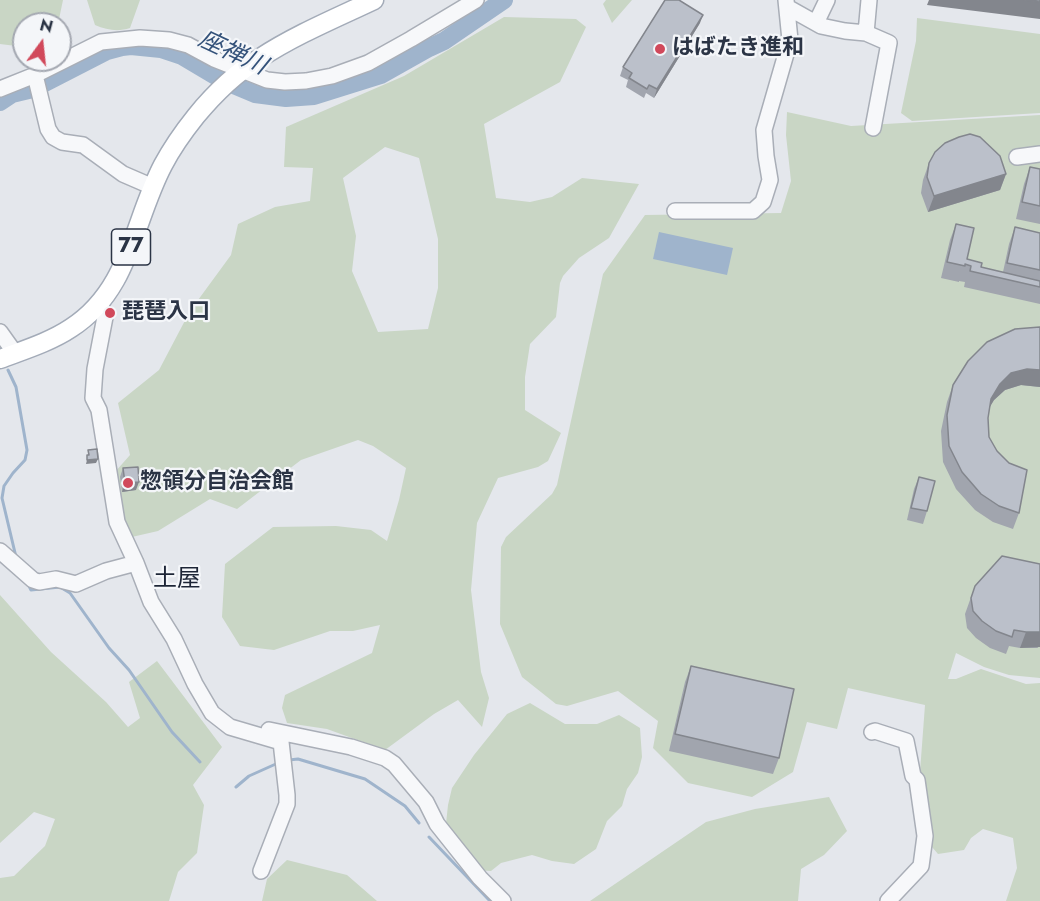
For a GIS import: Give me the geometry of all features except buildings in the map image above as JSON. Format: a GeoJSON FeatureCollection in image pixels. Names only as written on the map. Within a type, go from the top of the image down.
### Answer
{"type":"FeatureCollection","features":[{"type":"Feature","properties":{"kind":"main road","name":"77"},"geometry":{"type":"LineString","coordinates":[[8,356],[70,329],[100,304],[124,266],[163,165],[182,135],[219,91],[242,71],[282,45],[374,0]]}},
{"type":"Feature","properties":{"kind":"street"},"geometry":{"type":"LineString","coordinates":[[0,89],[35,75],[101,42],[140,38],[169,40],[188,45],[214,59],[267,80],[306,81],[332,76],[368,63],[476,0]]}},
{"type":"Feature","properties":{"kind":"street"},"geometry":{"type":"LineString","coordinates":[[816,23],[826,0]]}},
{"type":"Feature","properties":{"kind":"street"},"geometry":{"type":"LineString","coordinates":[[866,33],[869,0]]}},
{"type":"Feature","properties":{"kind":"street"},"geometry":{"type":"LineString","coordinates":[[787,3],[821,26],[866,33],[889,43],[873,128]]}},
{"type":"Feature","properties":{"kind":"street"},"geometry":{"type":"LineString","coordinates":[[675,211],[753,211],[764,202],[770,180],[764,130],[790,40],[787,3]]}},
{"type":"Feature","properties":{"kind":"street"},"geometry":{"type":"LineString","coordinates":[[35,75],[48,129],[53,137],[62,142],[83,145],[123,174],[153,187]]}},
{"type":"Feature","properties":{"kind":"street"},"geometry":{"type":"LineString","coordinates":[[1017,158],[1040,154]]}},
{"type":"Feature","properties":{"kind":"street"},"geometry":{"type":"LineString","coordinates":[[100,304],[105,317],[95,369],[93,398],[99,411],[117,522],[151,602],[174,639],[195,684],[212,713],[230,727],[280,742],[287,804],[261,871]]}},
{"type":"Feature","properties":{"kind":"street"},"geometry":{"type":"LineString","coordinates":[[0,332],[8,356]]}},
{"type":"Feature","properties":{"kind":"street"},"geometry":{"type":"LineString","coordinates":[[0,551],[33,580],[39,582],[56,579],[76,585],[106,571],[136,563]]}},
{"type":"Feature","properties":{"kind":"street"},"geometry":{"type":"LineString","coordinates":[[218,718],[243,726],[351,747],[385,758],[394,764],[426,801],[437,824],[480,878],[503,901]]}},
{"type":"Feature","properties":{"kind":"street"},"geometry":{"type":"LineString","coordinates":[[872,732],[875,730],[906,741],[914,776],[917,780],[925,836],[921,866],[888,901]]}},
{"type":"Feature","properties":{"kind":"green space"},"geometry":{"type":"Polygon","coordinates":[[[0,0],[63,0],[60,12],[12,12],[12,46],[0,44],[0,0]]]}},
{"type":"Feature","properties":{"kind":"green space"},"geometry":{"type":"Polygon","coordinates":[[[87,0],[140,0],[130,28],[117,30],[95,25],[87,0]]]}},
{"type":"Feature","properties":{"kind":"green space"},"geometry":{"type":"Polygon","coordinates":[[[606,0],[632,0],[612,23],[603,4],[606,0]]]}},
{"type":"Feature","properties":{"kind":"green space"},"geometry":{"type":"Polygon","coordinates":[[[504,17],[576,19],[586,27],[560,82],[484,124],[496,198],[530,202],[552,197],[582,178],[639,184],[609,238],[579,258],[563,276],[556,317],[530,344],[525,377],[525,410],[561,433],[548,461],[538,467],[498,478],[477,523],[471,590],[481,672],[489,698],[482,727],[458,700],[434,714],[385,750],[327,729],[287,723],[282,708],[285,695],[372,653],[380,625],[353,631],[330,631],[274,650],[240,646],[222,617],[225,564],[273,527],[336,526],[371,530],[387,541],[406,468],[373,446],[358,440],[301,460],[237,509],[210,499],[158,531],[123,539],[115,472],[130,455],[118,403],[159,370],[190,311],[231,255],[238,224],[275,207],[310,201],[313,168],[284,167],[286,127],[404,76],[504,17]],[[385,147],[343,178],[356,236],[352,271],[378,332],[428,329],[438,288],[438,239],[419,158],[385,147]]]}},
{"type":"Feature","properties":{"kind":"green space"},"geometry":{"type":"Polygon","coordinates":[[[917,18],[1040,34],[1040,113],[912,121],[901,113],[916,41],[917,18]]]}},
{"type":"Feature","properties":{"kind":"green space"},"geometry":{"type":"Polygon","coordinates":[[[787,112],[851,126],[1040,115],[1040,678],[1009,675],[984,667],[956,653],[948,679],[956,679],[981,669],[1026,684],[1040,683],[1040,901],[1006,901],[1017,868],[1013,838],[983,829],[971,838],[964,850],[938,854],[926,840],[919,785],[925,705],[848,688],[837,729],[807,722],[793,772],[752,797],[688,783],[653,748],[658,721],[618,691],[567,706],[556,704],[522,677],[500,624],[501,547],[506,537],[552,494],[557,485],[603,274],[645,215],[781,213],[791,181],[786,135],[787,112]]]}},
{"type":"Feature","properties":{"kind":"green space"},"geometry":{"type":"Polygon","coordinates":[[[0,595],[51,652],[106,702],[128,727],[140,718],[129,682],[157,661],[222,747],[193,785],[204,805],[197,853],[178,872],[169,901],[0,901],[0,878],[14,876],[45,846],[55,819],[34,812],[0,843],[0,595]]]}},
{"type":"Feature","properties":{"kind":"green space"},"geometry":{"type":"Polygon","coordinates":[[[530,703],[565,724],[597,724],[619,715],[640,728],[642,757],[638,773],[627,789],[622,806],[607,821],[596,849],[574,864],[532,855],[501,863],[491,871],[474,870],[445,833],[452,788],[474,755],[507,714],[530,703]]]}},
{"type":"Feature","properties":{"kind":"green space"},"geometry":{"type":"Polygon","coordinates":[[[829,797],[847,831],[824,855],[801,869],[798,901],[590,901],[706,822],[755,809],[829,797]]]}},
{"type":"Feature","properties":{"kind":"green space"},"geometry":{"type":"Polygon","coordinates":[[[287,860],[347,875],[377,901],[262,901],[267,879],[287,860]]]}},
{"type":"Feature","properties":{"kind":"water"},"geometry":{"type":"Polygon","coordinates":[[[659,232],[733,248],[727,275],[653,259],[659,232]]]}},
{"type":"Feature","properties":{"kind":"waterway","name":"座禅川"},"geometry":{"type":"LineString","coordinates":[[0,102],[12,94],[33,89],[107,51],[131,46],[161,49],[182,56],[224,81],[255,94],[286,98],[314,96],[381,75],[444,41],[504,0]]}},
{"type":"Feature","properties":{"kind":"waterway"},"geometry":{"type":"LineString","coordinates":[[8,370],[16,387],[27,450],[25,460],[4,486],[2,498],[16,557]]}},
{"type":"Feature","properties":{"kind":"waterway"},"geometry":{"type":"LineString","coordinates":[[27,582],[31,590],[60,587],[70,593],[109,648],[129,670],[172,732],[200,762]]}},
{"type":"Feature","properties":{"kind":"waterway"},"geometry":{"type":"LineString","coordinates":[[289,760],[298,759],[365,779],[405,806],[419,823]]}},
{"type":"Feature","properties":{"kind":"waterway"},"geometry":{"type":"LineString","coordinates":[[236,787],[249,776],[278,763]]}},
{"type":"Feature","properties":{"kind":"waterway"},"geometry":{"type":"LineString","coordinates":[[429,837],[490,901]]}},
{"type":"Feature","properties":{"kind":"place","name":"はばたき進和"},"geometry":{"type":"Point","coordinates":[660,49]}},
{"type":"Feature","properties":{"kind":"place","name":"琵琶入口"},"geometry":{"type":"Point","coordinates":[110,313]}},
{"type":"Feature","properties":{"kind":"place","name":"惣領分自治会館"},"geometry":{"type":"Point","coordinates":[128,483]}},
{"type":"Feature","properties":{"kind":"district","name":"土屋"},"geometry":{"type":"Point","coordinates":[177,580]}}]}
